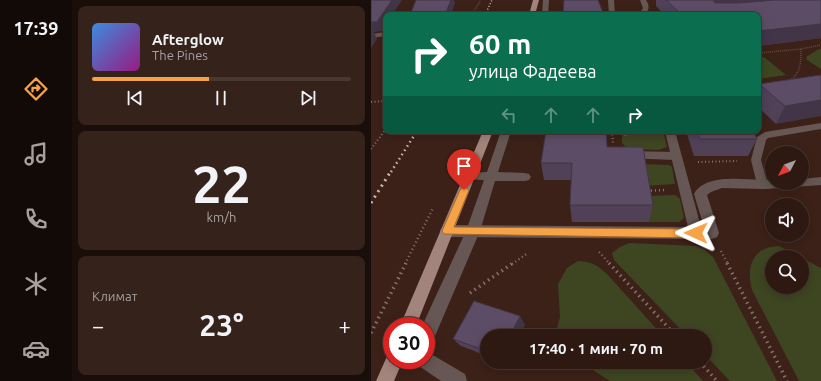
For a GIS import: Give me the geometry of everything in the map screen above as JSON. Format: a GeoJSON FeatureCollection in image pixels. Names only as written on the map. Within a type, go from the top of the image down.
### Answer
{"type":"FeatureCollection","features":[{"type":"Feature","properties":{"kind":"main road"},"geometry":{"type":"LineString","coordinates":[[533,12],[535,0]]}},
{"type":"Feature","properties":{"kind":"main road"},"geometry":{"type":"LineString","coordinates":[[412,317],[487,134]]}},
{"type":"Feature","properties":{"kind":"main road"},"geometry":{"type":"LineString","coordinates":[[385,381],[390,369]]}},
{"type":"Feature","properties":{"kind":"street"},"geometry":{"type":"LineString","coordinates":[[545,12],[546,0]]}},
{"type":"Feature","properties":{"kind":"street"},"geometry":{"type":"LineString","coordinates":[[611,0],[612,12]]}},
{"type":"Feature","properties":{"kind":"street"},"geometry":{"type":"LineString","coordinates":[[643,0],[646,2],[646,12]]}},
{"type":"Feature","properties":{"kind":"street"},"geometry":{"type":"LineString","coordinates":[[371,36],[383,34]]}},
{"type":"Feature","properties":{"kind":"street"},"geometry":{"type":"LineString","coordinates":[[762,185],[756,160],[761,139],[765,135],[821,126]]}},
{"type":"Feature","properties":{"kind":"street"},"geometry":{"type":"LineString","coordinates":[[435,317],[473,231],[505,134]]}},
{"type":"Feature","properties":{"kind":"street"},"geometry":{"type":"LineString","coordinates":[[671,134],[696,233]]}},
{"type":"Feature","properties":{"kind":"street"},"geometry":{"type":"LineString","coordinates":[[616,155],[677,159]]}},
{"type":"Feature","properties":{"kind":"street"},"geometry":{"type":"LineString","coordinates":[[470,176],[525,177]]}},
{"type":"Feature","properties":{"kind":"street"},"geometry":{"type":"LineString","coordinates":[[809,182],[821,181]]}},
{"type":"Feature","properties":{"kind":"street"},"geometry":{"type":"LineString","coordinates":[[447,231],[712,233],[700,194],[706,188],[721,183],[765,185]]}},
{"type":"Feature","properties":{"kind":"street"},"geometry":{"type":"LineString","coordinates":[[435,366],[458,381]]}},
{"type":"Feature","properties":{"kind":"path"},"geometry":{"type":"LineString","coordinates":[[473,12],[481,0]]}},
{"type":"Feature","properties":{"kind":"path"},"geometry":{"type":"LineString","coordinates":[[761,53],[801,49],[821,45]]}},
{"type":"Feature","properties":{"kind":"path"},"geometry":{"type":"LineString","coordinates":[[785,82],[793,79],[797,75],[800,68],[801,49]]}},
{"type":"Feature","properties":{"kind":"path"},"geometry":{"type":"LineString","coordinates":[[371,102],[383,101]]}},
{"type":"Feature","properties":{"kind":"path"},"geometry":{"type":"LineString","coordinates":[[371,149],[383,133]]}},
{"type":"Feature","properties":{"kind":"path"},"geometry":{"type":"LineString","coordinates":[[677,159],[756,160]]}},
{"type":"Feature","properties":{"kind":"path"},"geometry":{"type":"LineString","coordinates":[[644,191],[665,190]]}},
{"type":"Feature","properties":{"kind":"path"},"geometry":{"type":"LineString","coordinates":[[371,333],[435,202]]}},
{"type":"Feature","properties":{"kind":"path"},"geometry":{"type":"LineString","coordinates":[[580,231],[670,329]]}},
{"type":"Feature","properties":{"kind":"path"},"geometry":{"type":"LineString","coordinates":[[712,233],[787,381]]}},
{"type":"Feature","properties":{"kind":"path"},"geometry":{"type":"LineString","coordinates":[[467,296],[533,249]]}},
{"type":"Feature","properties":{"kind":"path"},"geometry":{"type":"LineString","coordinates":[[706,369],[717,381]]}},
{"type":"Feature","properties":{"kind":"green space"},"geometry":{"type":"Polygon","coordinates":[[[821,49],[821,69],[807,60],[806,57],[821,49]]]}},
{"type":"Feature","properties":{"kind":"green space"},"geometry":{"type":"Polygon","coordinates":[[[764,57],[786,75],[761,79],[761,58],[764,57]]]}},
{"type":"Feature","properties":{"kind":"green space"},"geometry":{"type":"Polygon","coordinates":[[[622,134],[664,134],[667,147],[658,150],[628,149],[622,143],[622,134]]]}},
{"type":"Feature","properties":{"kind":"green space"},"geometry":{"type":"Polygon","coordinates":[[[640,164],[669,165],[672,167],[675,184],[644,186],[640,164]]]}},
{"type":"Feature","properties":{"kind":"green space"},"geometry":{"type":"Polygon","coordinates":[[[675,195],[680,199],[684,218],[679,222],[649,222],[645,196],[675,195]]]}},
{"type":"Feature","properties":{"kind":"green space"},"geometry":{"type":"Polygon","coordinates":[[[629,243],[696,246],[705,250],[713,257],[777,381],[730,381],[712,362],[712,329],[680,329],[614,260],[612,253],[629,243]]]}},
{"type":"Feature","properties":{"kind":"green space"},"geometry":{"type":"Polygon","coordinates":[[[779,246],[787,250],[765,250],[765,294],[809,294],[809,262],[821,268],[821,381],[799,381],[752,290],[750,274],[753,260],[757,254],[770,247],[779,246]]]}},
{"type":"Feature","properties":{"kind":"green space"},"geometry":{"type":"Polygon","coordinates":[[[578,261],[594,264],[607,274],[657,329],[557,329],[560,317],[558,284],[567,268],[578,261]]]}},
{"type":"Feature","properties":{"kind":"green space"},"geometry":{"type":"Polygon","coordinates":[[[591,369],[692,369],[703,381],[610,381],[591,369]]]}},
{"type":"Feature","properties":{"kind":"building"},"geometry":{"type":"Polygon","coordinates":[[[371,0],[392,0],[377,22],[371,22],[371,0]]]}},
{"type":"Feature","properties":{"kind":"building"},"geometry":{"type":"Polygon","coordinates":[[[416,0],[451,0],[446,12],[411,12],[416,0]]]}},
{"type":"Feature","properties":{"kind":"building"},"geometry":{"type":"Polygon","coordinates":[[[564,0],[598,0],[603,12],[563,12],[564,0]]]}},
{"type":"Feature","properties":{"kind":"building"},"geometry":{"type":"Polygon","coordinates":[[[666,0],[714,0],[713,1],[715,3],[739,3],[775,0],[821,0],[821,24],[761,31],[761,12],[679,12],[666,0]]]}},
{"type":"Feature","properties":{"kind":"building"},"geometry":{"type":"Polygon","coordinates":[[[821,75],[821,100],[785,106],[761,86],[761,84],[821,75]]]}},
{"type":"Feature","properties":{"kind":"building"},"geometry":{"type":"Polygon","coordinates":[[[546,134],[606,134],[607,147],[643,147],[653,205],[570,205],[572,163],[541,163],[546,134]]]}},
{"type":"Feature","properties":{"kind":"building"},"geometry":{"type":"Polygon","coordinates":[[[698,134],[754,134],[757,139],[700,139],[698,134]]]}},
{"type":"Feature","properties":{"kind":"building"},"geometry":{"type":"Polygon","coordinates":[[[474,301],[520,316],[514,329],[480,329],[480,349],[453,339],[474,301]]]}},
{"type":"Feature","properties":{"kind":"railway"},"geometry":{"type":"LineString","coordinates":[[486,12],[492,0]]}},
{"type":"Feature","properties":{"kind":"railway"},"geometry":{"type":"LineString","coordinates":[[391,172],[415,134]]}},
{"type":"Feature","properties":{"kind":"railway"},"geometry":{"type":"LineString","coordinates":[[371,203],[391,171]]}},
{"type":"Feature","properties":{"kind":"route"},"geometry":{"type":"LineString","coordinates":[[464,190],[447,231],[696,233]]}}]}
